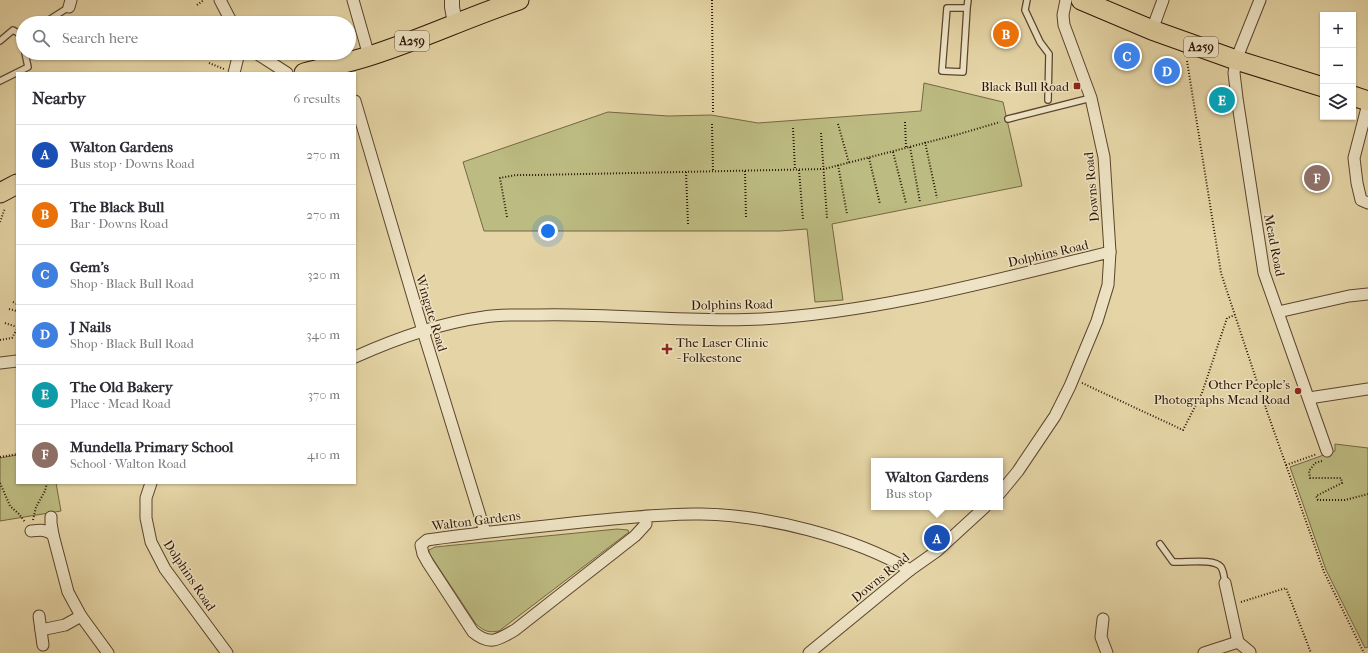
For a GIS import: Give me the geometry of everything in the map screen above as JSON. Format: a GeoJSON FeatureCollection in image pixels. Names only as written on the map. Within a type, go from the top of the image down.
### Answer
{"type":"FeatureCollection","features":[{"type":"Feature","properties":{"kind":"highway","name":"A259"},"geometry":{"type":"LineString","coordinates":[[312,72],[345,68],[369,56],[518,0]]}},
{"type":"Feature","properties":{"kind":"highway","name":"A259"},"geometry":{"type":"LineString","coordinates":[[1081,0],[1152,30],[1236,60],[1320,86]]}},
{"type":"Feature","properties":{"kind":"highway"},"geometry":{"type":"LineString","coordinates":[[1356,97],[1368,101]]}},
{"type":"Feature","properties":{"kind":"highway"},"geometry":{"type":"LineString","coordinates":[[3,200],[16,185]]}},
{"type":"Feature","properties":{"kind":"street"},"geometry":{"type":"LineString","coordinates":[[220,0],[228,16]]}},
{"type":"Feature","properties":{"kind":"street"},"geometry":{"type":"LineString","coordinates":[[353,0],[369,56]]}},
{"type":"Feature","properties":{"kind":"street"},"geometry":{"type":"LineString","coordinates":[[452,0],[455,24]]}},
{"type":"Feature","properties":{"kind":"street","name":"Downs Road"},"geometry":{"type":"LineString","coordinates":[[1003,489],[1018,471],[1055,416],[1070,386],[1097,321],[1108,285],[1110,252],[1104,157],[1091,98],[1064,24],[1063,15],[1066,0]]}},
{"type":"Feature","properties":{"kind":"street"},"geometry":{"type":"LineString","coordinates":[[1152,30],[1162,0]]}},
{"type":"Feature","properties":{"kind":"street","name":"Mead Road"},"geometry":{"type":"LineString","coordinates":[[1260,0],[1236,60],[1234,73],[1264,273],[1327,451]]}},
{"type":"Feature","properties":{"kind":"street"},"geometry":{"type":"LineString","coordinates":[[230,71],[236,60]]}},
{"type":"Feature","properties":{"kind":"street"},"geometry":{"type":"LineString","coordinates":[[267,60],[285,72]]}},
{"type":"Feature","properties":{"kind":"street","name":"Wingate Road"},"geometry":{"type":"LineString","coordinates":[[356,104],[423,331],[485,532]]}},
{"type":"Feature","properties":{"kind":"street"},"geometry":{"type":"LineString","coordinates":[[1368,104],[1354,158],[1359,193],[1362,200],[1368,203]]}},
{"type":"Feature","properties":{"kind":"street","name":"Dolphins Road"},"geometry":{"type":"LineString","coordinates":[[356,357],[423,331],[486,316],[563,314],[703,320],[761,319],[833,312],[950,290],[1110,252]]}},
{"type":"Feature","properties":{"kind":"street"},"geometry":{"type":"LineString","coordinates":[[1278,312],[1349,296],[1368,294]]}},
{"type":"Feature","properties":{"kind":"street"},"geometry":{"type":"LineString","coordinates":[[0,363],[16,361]]}},
{"type":"Feature","properties":{"kind":"street"},"geometry":{"type":"LineString","coordinates":[[1308,398],[1368,388]]}},
{"type":"Feature","properties":{"kind":"street","name":"Dolphins Road"},"geometry":{"type":"LineString","coordinates":[[151,484],[146,498],[146,518],[151,542],[165,569],[227,653]]}},
{"type":"Feature","properties":{"kind":"street","name":"Downs Road"},"geometry":{"type":"LineString","coordinates":[[809,653],[910,570],[937,551],[982,510]]}},
{"type":"Feature","properties":{"kind":"street","name":"Walton Gardens"},"geometry":{"type":"LineString","coordinates":[[646,516],[646,524],[635,536],[515,630],[498,640],[481,639],[473,632],[423,554],[421,545],[427,540],[485,532],[646,516],[701,514],[763,520],[793,526],[853,543],[895,561],[910,570]]}},
{"type":"Feature","properties":{"kind":"street"},"geometry":{"type":"LineString","coordinates":[[51,517],[50,523],[68,592],[81,616],[108,653]]}},
{"type":"Feature","properties":{"kind":"street"},"geometry":{"type":"LineString","coordinates":[[31,531],[45,530],[53,535]]}},
{"type":"Feature","properties":{"kind":"street"},"geometry":{"type":"LineString","coordinates":[[1225,583],[1238,642],[1250,652]]}},
{"type":"Feature","properties":{"kind":"street"},"geometry":{"type":"LineString","coordinates":[[39,616],[43,645]]}},
{"type":"Feature","properties":{"kind":"street"},"geometry":{"type":"LineString","coordinates":[[41,630],[65,625],[81,616]]}},
{"type":"Feature","properties":{"kind":"street"},"geometry":{"type":"LineString","coordinates":[[1103,619],[1102,637],[1106,653]]}},
{"type":"Feature","properties":{"kind":"street"},"geometry":{"type":"LineString","coordinates":[[1204,653],[1238,642]]}},
{"type":"Feature","properties":{"kind":"lane"},"geometry":{"type":"LineString","coordinates":[[967,8],[946,8],[942,71],[963,72],[968,0]]}},
{"type":"Feature","properties":{"kind":"lane"},"geometry":{"type":"LineString","coordinates":[[1027,0],[1025,10],[1040,42],[1049,54],[1048,100]]}},
{"type":"Feature","properties":{"kind":"lane"},"geometry":{"type":"LineString","coordinates":[[53,16],[70,3]]}},
{"type":"Feature","properties":{"kind":"lane"},"geometry":{"type":"LineString","coordinates":[[0,41],[13,30],[16,32]]}},
{"type":"Feature","properties":{"kind":"lane"},"geometry":{"type":"LineString","coordinates":[[18,72],[28,67],[26,60]]}},
{"type":"Feature","properties":{"kind":"lane"},"geometry":{"type":"LineString","coordinates":[[0,81],[16,73]]}},
{"type":"Feature","properties":{"kind":"lane"},"geometry":{"type":"LineString","coordinates":[[1008,119],[1091,98]]}},
{"type":"Feature","properties":{"kind":"lane"},"geometry":{"type":"LineString","coordinates":[[1160,544],[1173,562],[1208,561],[1220,565],[1223,571],[1225,583]]}},
{"type":"Feature","properties":{"kind":"path"},"geometry":{"type":"LineString","coordinates":[[198,5],[204,0]]}},
{"type":"Feature","properties":{"kind":"path"},"geometry":{"type":"LineString","coordinates":[[712,0],[713,112]]}},
{"type":"Feature","properties":{"kind":"path"},"geometry":{"type":"LineString","coordinates":[[1187,61],[1221,273],[1324,572],[1364,653]]}},
{"type":"Feature","properties":{"kind":"path"},"geometry":{"type":"LineString","coordinates":[[208,63],[230,71]]}},
{"type":"Feature","properties":{"kind":"path"},"geometry":{"type":"LineString","coordinates":[[507,217],[500,178],[516,175],[824,169],[979,129],[1008,119]]}},
{"type":"Feature","properties":{"kind":"path"},"geometry":{"type":"LineString","coordinates":[[905,122],[906,147]]}},
{"type":"Feature","properties":{"kind":"path"},"geometry":{"type":"LineString","coordinates":[[712,124],[713,171]]}},
{"type":"Feature","properties":{"kind":"path"},"geometry":{"type":"LineString","coordinates":[[838,124],[849,163]]}},
{"type":"Feature","properties":{"kind":"path"},"geometry":{"type":"LineString","coordinates":[[793,128],[795,170]]}},
{"type":"Feature","properties":{"kind":"path"},"geometry":{"type":"LineString","coordinates":[[821,133],[827,218]]}},
{"type":"Feature","properties":{"kind":"path"},"geometry":{"type":"LineString","coordinates":[[925,142],[937,198]]}},
{"type":"Feature","properties":{"kind":"path"},"geometry":{"type":"LineString","coordinates":[[910,147],[920,202]]}},
{"type":"Feature","properties":{"kind":"path"},"geometry":{"type":"LineString","coordinates":[[893,152],[906,203]]}},
{"type":"Feature","properties":{"kind":"path"},"geometry":{"type":"LineString","coordinates":[[870,158],[880,204]]}},
{"type":"Feature","properties":{"kind":"path"},"geometry":{"type":"LineString","coordinates":[[838,165],[847,214]]}},
{"type":"Feature","properties":{"kind":"path"},"geometry":{"type":"LineString","coordinates":[[799,170],[803,220]]}},
{"type":"Feature","properties":{"kind":"path"},"geometry":{"type":"LineString","coordinates":[[745,171],[746,218]]}},
{"type":"Feature","properties":{"kind":"path"},"geometry":{"type":"LineString","coordinates":[[686,172],[688,224]]}},
{"type":"Feature","properties":{"kind":"path"},"geometry":{"type":"LineString","coordinates":[[0,222],[3,200]]}},
{"type":"Feature","properties":{"kind":"path"},"geometry":{"type":"LineString","coordinates":[[9,309],[16,311]]}},
{"type":"Feature","properties":{"kind":"path"},"geometry":{"type":"LineString","coordinates":[[1081,383],[1182,430],[1202,393],[1227,318],[1235,315]]}},
{"type":"Feature","properties":{"kind":"path"},"geometry":{"type":"LineString","coordinates":[[5,323],[16,328]]}},
{"type":"Feature","properties":{"kind":"path"},"geometry":{"type":"LineString","coordinates":[[0,340],[12,338],[16,330]]}},
{"type":"Feature","properties":{"kind":"path"},"geometry":{"type":"LineString","coordinates":[[1266,406],[1280,402]]}},
{"type":"Feature","properties":{"kind":"path"},"geometry":{"type":"LineString","coordinates":[[1286,465],[1327,451],[1330,458],[1315,463],[1309,471],[1310,478],[1341,478],[1342,483],[1316,496],[1318,500],[1345,500],[1368,494]]}},
{"type":"Feature","properties":{"kind":"path"},"geometry":{"type":"LineString","coordinates":[[0,457],[16,454]]}},
{"type":"Feature","properties":{"kind":"path"},"geometry":{"type":"LineString","coordinates":[[0,484],[10,506],[19,514],[31,531]]}},
{"type":"Feature","properties":{"kind":"path"},"geometry":{"type":"LineString","coordinates":[[31,531],[36,507],[47,484]]}},
{"type":"Feature","properties":{"kind":"path"},"geometry":{"type":"LineString","coordinates":[[1238,603],[1286,588],[1311,653]]}},
{"type":"Feature","properties":{"kind":"shaded area"},"geometry":{"type":"Polygon","coordinates":[[[924,83],[1003,102],[1022,186],[832,224],[843,300],[815,302],[807,229],[780,231],[484,231],[463,162],[608,112],[668,116],[711,115],[758,123],[921,111],[924,83]]]}},
{"type":"Feature","properties":{"kind":"shaded area"},"geometry":{"type":"Polygon","coordinates":[[[1335,444],[1368,448],[1368,647],[1365,648],[1326,570],[1290,467],[1335,451],[1335,444]]]}},
{"type":"Feature","properties":{"kind":"shaded area"},"geometry":{"type":"Polygon","coordinates":[[[16,455],[16,484],[56,484],[61,511],[0,521],[0,458],[16,455]]]}},
{"type":"Feature","properties":{"kind":"shaded area"},"geometry":{"type":"Polygon","coordinates":[[[617,529],[628,530],[629,532],[499,631],[495,632],[486,631],[476,624],[429,553],[429,550],[435,547],[617,529]]]}},
{"type":"Feature","properties":{"kind":"place","name":"The Black Bull"},"geometry":{"type":"Point","coordinates":[1006,34]}},
{"type":"Feature","properties":{"kind":"place","name":"Gem's"},"geometry":{"type":"Point","coordinates":[1127,56]}},
{"type":"Feature","properties":{"kind":"place","name":"J Nails"},"geometry":{"type":"Point","coordinates":[1167,71]}},
{"type":"Feature","properties":{"kind":"place","name":"Black Bull Road"},"geometry":{"type":"Point","coordinates":[1077,86]}},
{"type":"Feature","properties":{"kind":"place","name":"The Old Bakery"},"geometry":{"type":"Point","coordinates":[1222,100]}},
{"type":"Feature","properties":{"kind":"place","name":"Mundella Primary School"},"geometry":{"type":"Point","coordinates":[1317,178]}},
{"type":"Feature","properties":{"kind":"place","name":"The Laser Clinic - Folkestone"},"geometry":{"type":"Point","coordinates":[667,349]}},
{"type":"Feature","properties":{"kind":"place","name":"Other People's Photographs Mead Road"},"geometry":{"type":"Point","coordinates":[1298,391]}},
{"type":"Feature","properties":{"kind":"place","name":"Walton Gardens"},"geometry":{"type":"Point","coordinates":[937,538]}}]}
